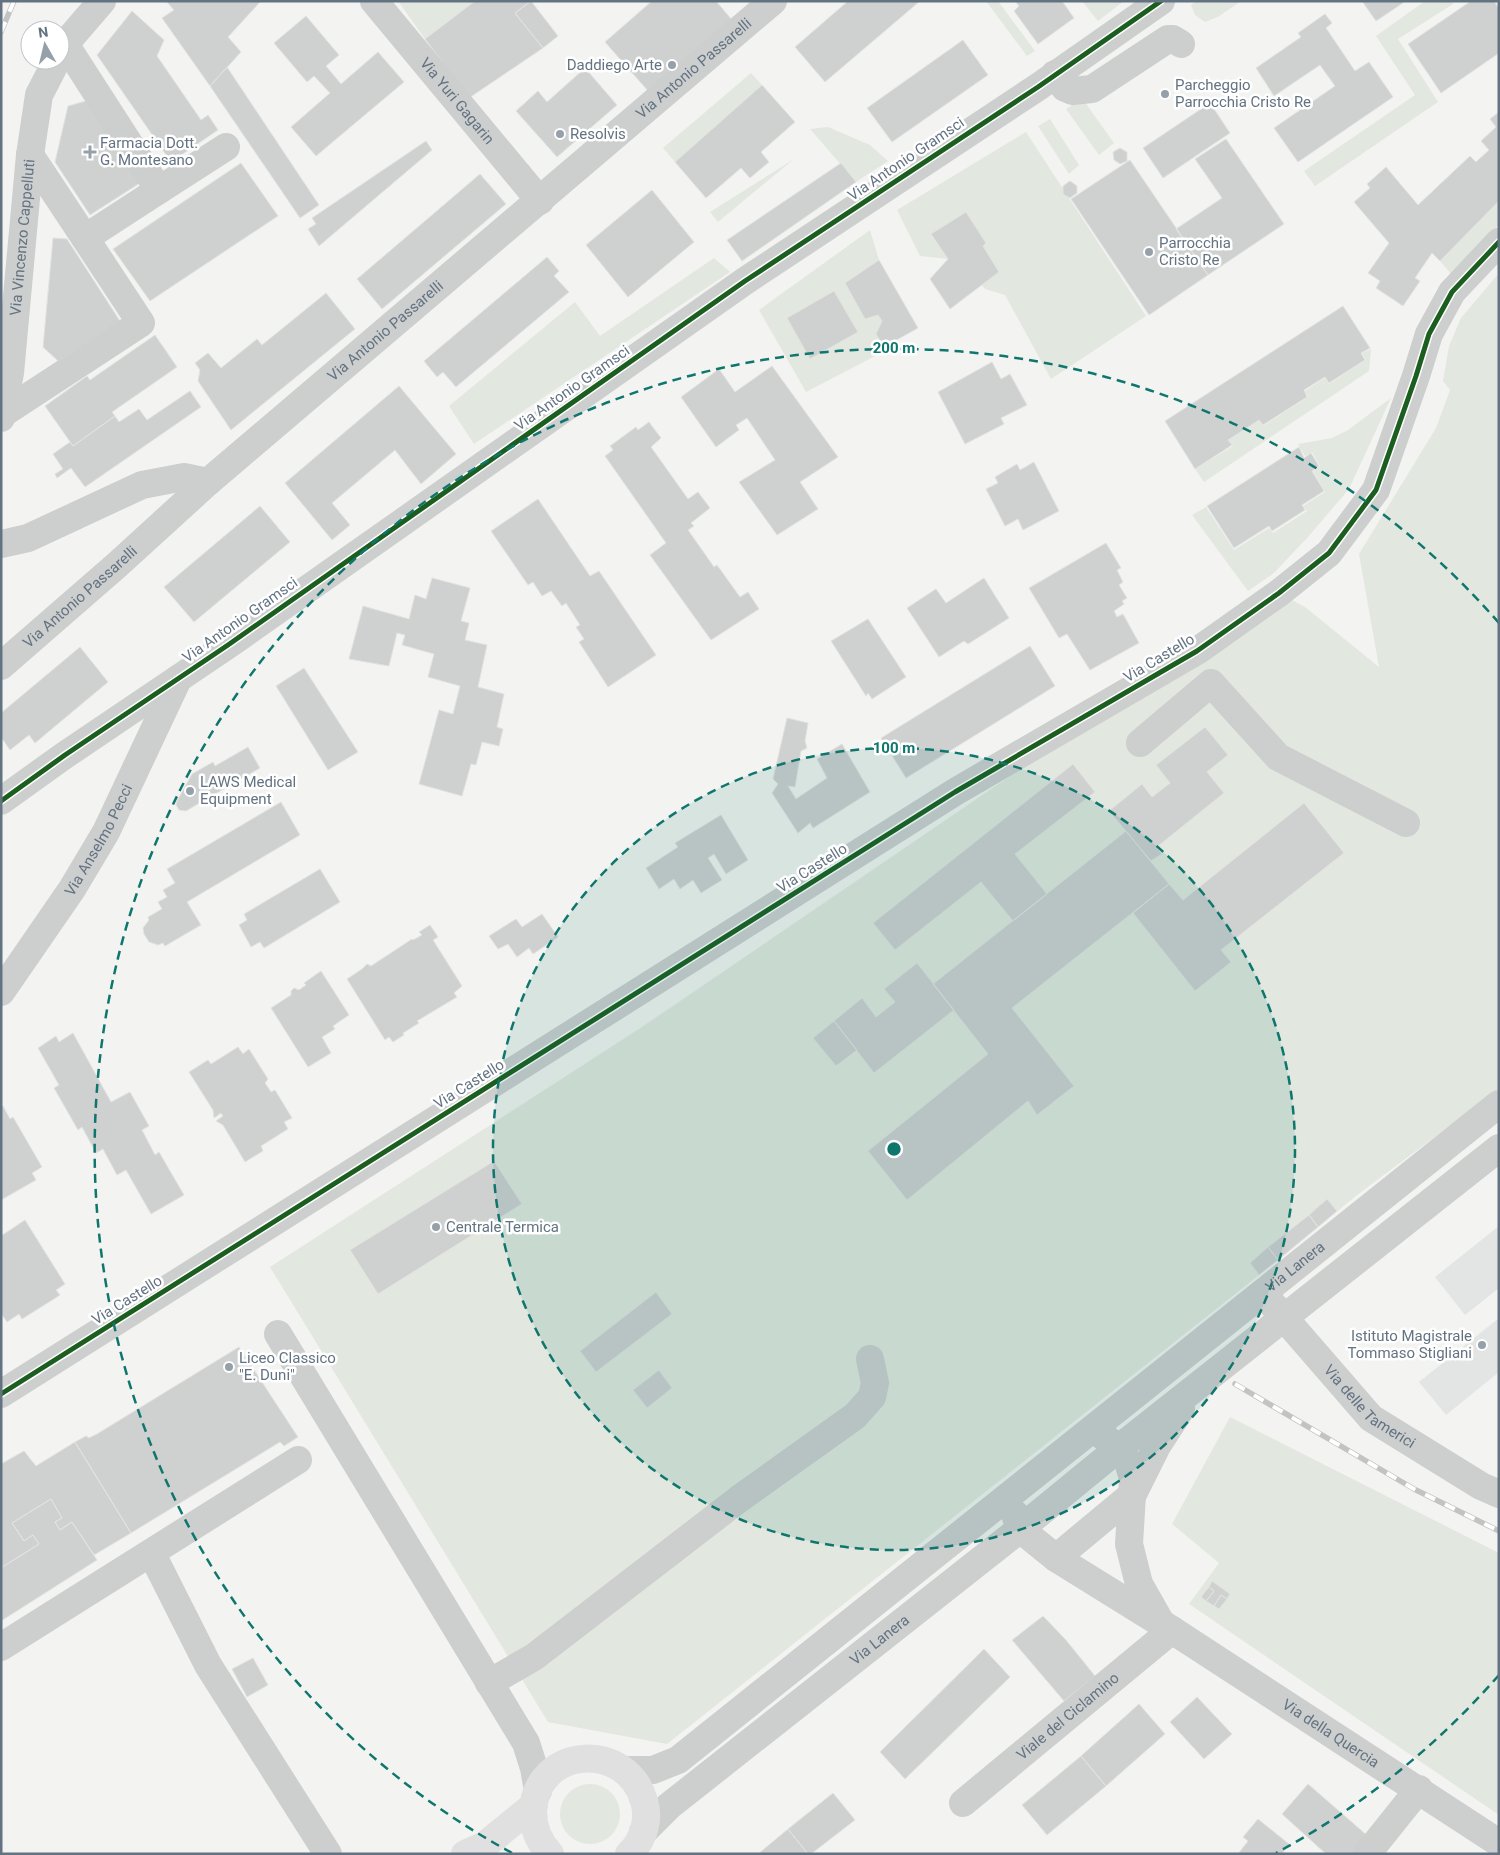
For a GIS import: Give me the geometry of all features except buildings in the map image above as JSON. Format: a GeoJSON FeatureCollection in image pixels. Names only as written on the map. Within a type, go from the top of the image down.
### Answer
{"type":"FeatureCollection","features":[{"type":"Feature","properties":{"kind":"main road"},"geometry":{"type":"LineString","coordinates":[[550,1854],[537,1835],[533,1820],[536,1798],[545,1779],[556,1769],[569,1761],[583,1758],[598,1758],[612,1762],[625,1770],[635,1780],[642,1792],[646,1805],[646,1819],[635,1847]]}},
{"type":"Feature","properties":{"kind":"main road"},"geometry":{"type":"LineString","coordinates":[[465,1854],[485,1845],[536,1798]]}},
{"type":"Feature","properties":{"kind":"street","name":"Via Vincenzo Cappelluti"},"geometry":{"type":"LineString","coordinates":[[70,42],[102,1]]}},
{"type":"Feature","properties":{"kind":"street","name":"Via Yuri Gagarin"},"geometry":{"type":"LineString","coordinates":[[374,1],[540,201]]}},
{"type":"Feature","properties":{"kind":"street","name":"Via Antonio Passarelli"},"geometry":{"type":"LineString","coordinates":[[1,666],[117,565],[208,482],[773,1]]}},
{"type":"Feature","properties":{"kind":"street","name":"Via Antonio Gramsci"},"geometry":{"type":"LineString","coordinates":[[1,801],[245,633],[745,281],[1056,74],[1161,1]]}},
{"type":"Feature","properties":{"kind":"street"},"geometry":{"type":"LineString","coordinates":[[1056,74],[1064,88],[1072,91],[1092,89],[1168,39],[1173,38],[1181,44]]}},
{"type":"Feature","properties":{"kind":"street"},"geometry":{"type":"LineString","coordinates":[[70,66],[159,190]]}},
{"type":"Feature","properties":{"kind":"street","name":"Via Vincenzo Cappelluti"},"geometry":{"type":"LineString","coordinates":[[2,416],[10,373],[30,155],[39,95],[52,70]]}},
{"type":"Feature","properties":{"kind":"street"},"geometry":{"type":"LineString","coordinates":[[86,238],[226,146]]}},
{"type":"Feature","properties":{"kind":"street"},"geometry":{"type":"LineString","coordinates":[[2,416],[141,323],[30,155]]}},
{"type":"Feature","properties":{"kind":"street","name":"Via Castello"},"geometry":{"type":"LineString","coordinates":[[1,1394],[955,792],[1197,651],[1279,593],[1329,553],[1376,490],[1429,334],[1452,292],[1499,242]]}},
{"type":"Feature","properties":{"kind":"street"},"geometry":{"type":"LineString","coordinates":[[1,544],[28,538],[142,485],[184,477],[208,482]]}},
{"type":"Feature","properties":{"kind":"street","name":"Via Anselmo Pecci"},"geometry":{"type":"LineString","coordinates":[[1,992],[72,889],[106,832],[179,678]]}},
{"type":"Feature","properties":{"kind":"street"},"geometry":{"type":"LineString","coordinates":[[1140,743],[1211,683],[1278,757],[1354,798],[1406,823]]}},
{"type":"Feature","properties":{"kind":"street","name":"Via Lanera"},"geometry":{"type":"LineString","coordinates":[[625,1770],[653,1770],[678,1760],[1499,1104]]}},
{"type":"Feature","properties":{"kind":"street","name":"Via Lanera"},"geometry":{"type":"LineString","coordinates":[[635,1847],[669,1806],[1020,1530],[1118,1448],[1499,1148]]}},
{"type":"Feature","properties":{"kind":"street","name":"Via delle Tamerici"},"geometry":{"type":"LineString","coordinates":[[1263,1292],[1370,1418],[1481,1486],[1499,1494]]}},
{"type":"Feature","properties":{"kind":"street"},"geometry":{"type":"LineString","coordinates":[[278,1334],[526,1743],[534,1768],[536,1798]]}},
{"type":"Feature","properties":{"kind":"street"},"geometry":{"type":"LineString","coordinates":[[489,1683],[534,1657],[739,1499],[855,1416],[872,1397],[875,1383],[870,1359]]}},
{"type":"Feature","properties":{"kind":"street","name":"Via Lanera"},"geometry":{"type":"LineString","coordinates":[[1056,1558],[1132,1494],[1157,1446],[1192,1391]]}},
{"type":"Feature","properties":{"kind":"street"},"geometry":{"type":"LineString","coordinates":[[1091,1430],[1109,1439],[1128,1462],[1133,1478],[1132,1494]]}},
{"type":"Feature","properties":{"kind":"street"},"geometry":{"type":"LineString","coordinates":[[1,1647],[152,1554],[298,1460]]}},
{"type":"Feature","properties":{"kind":"street"},"geometry":{"type":"LineString","coordinates":[[1013,1492],[1014,1511],[1020,1530]]}},
{"type":"Feature","properties":{"kind":"street","name":"Via della Quercia"},"geometry":{"type":"LineString","coordinates":[[1132,1494],[1129,1544],[1139,1584],[1167,1627]]}},
{"type":"Feature","properties":{"kind":"street","name":"Via della Quercia"},"geometry":{"type":"LineString","coordinates":[[1020,1530],[1056,1558],[1419,1789],[1499,1843]]}},
{"type":"Feature","properties":{"kind":"street"},"geometry":{"type":"LineString","coordinates":[[152,1554],[208,1665],[328,1854]]}},
{"type":"Feature","properties":{"kind":"street","name":"Viale del Ciclamino"},"geometry":{"type":"LineString","coordinates":[[963,1803],[1167,1627]]}},
{"type":"Feature","properties":{"kind":"street"},"geometry":{"type":"LineString","coordinates":[[526,1743],[548,1755],[569,1761]]}},
{"type":"Feature","properties":{"kind":"street"},"geometry":{"type":"LineString","coordinates":[[1368,1854],[1419,1789]]}},
{"type":"Feature","properties":{"kind":"shaded area"},"geometry":{"type":"Polygon","coordinates":[[[398,1],[475,1],[425,39],[398,1]]]}},
{"type":"Feature","properties":{"kind":"shaded area"},"geometry":{"type":"Polygon","coordinates":[[[986,1],[998,1],[1035,51],[1027,56],[986,1]]]}},
{"type":"Feature","properties":{"kind":"shaded area"},"geometry":{"type":"Polygon","coordinates":[[[1082,1],[1124,1],[1098,21],[1082,1]]]}},
{"type":"Feature","properties":{"kind":"shaded area"},"geometry":{"type":"Polygon","coordinates":[[[1196,1],[1241,1],[1218,17],[1205,22],[1195,15],[1191,5],[1196,1]]]}},
{"type":"Feature","properties":{"kind":"shaded area"},"geometry":{"type":"Polygon","coordinates":[[[1425,1],[1452,1],[1453,4],[1398,39],[1438,102],[1315,186],[1304,171],[1415,95],[1376,36],[1425,1]]]}},
{"type":"Feature","properties":{"kind":"shaded area"},"geometry":{"type":"Polygon","coordinates":[[[751,73],[762,85],[675,162],[663,148],[751,73]]]}},
{"type":"Feature","properties":{"kind":"shaded area"},"geometry":{"type":"Polygon","coordinates":[[[1082,98],[1114,143],[1099,155],[1066,109],[1082,98]]]}},
{"type":"Feature","properties":{"kind":"shaded area"},"geometry":{"type":"Polygon","coordinates":[[[1050,119],[1079,165],[1069,174],[1038,126],[1050,119]]]}},
{"type":"Feature","properties":{"kind":"shaded area"},"geometry":{"type":"Polygon","coordinates":[[[828,127],[870,145],[888,161],[856,182],[810,129],[828,127]]]}},
{"type":"Feature","properties":{"kind":"shaded area"},"geometry":{"type":"Polygon","coordinates":[[[1026,132],[1146,316],[1051,379],[1005,295],[985,289],[981,284],[999,272],[983,246],[986,243],[966,213],[931,234],[948,259],[920,256],[897,210],[1026,132]]]}},
{"type":"Feature","properties":{"kind":"shaded area"},"geometry":{"type":"Polygon","coordinates":[[[794,159],[718,222],[710,212],[794,159]]]}},
{"type":"Feature","properties":{"kind":"shaded area"},"geometry":{"type":"Polygon","coordinates":[[[1499,201],[1499,225],[1451,274],[1440,261],[1499,201]]]}},
{"type":"Feature","properties":{"kind":"shaded area"},"geometry":{"type":"Polygon","coordinates":[[[870,230],[879,260],[845,283],[865,319],[878,315],[882,321],[876,334],[884,347],[877,355],[806,392],[759,310],[870,230]]]}},
{"type":"Feature","properties":{"kind":"shaded area"},"geometry":{"type":"Polygon","coordinates":[[[714,258],[730,272],[474,444],[449,406],[575,302],[600,336],[714,258]]]}},
{"type":"Feature","properties":{"kind":"shaded area"},"geometry":{"type":"Polygon","coordinates":[[[1499,273],[1499,1089],[1357,1195],[1278,1260],[667,1744],[548,1722],[270,1267],[642,1027],[1279,593],[1305,607],[1379,667],[1359,554],[1436,428],[1450,390],[1443,381],[1449,346],[1461,318],[1499,273]]]}},
{"type":"Feature","properties":{"kind":"shaded area"},"geometry":{"type":"Polygon","coordinates":[[[1371,349],[1369,371],[1204,482],[1195,469],[1233,446],[1228,440],[1259,420],[1263,426],[1308,397],[1305,391],[1325,378],[1329,384],[1366,360],[1362,353],[1371,349]]]}},
{"type":"Feature","properties":{"kind":"shaded area"},"geometry":{"type":"Polygon","coordinates":[[[1391,398],[1349,489],[1274,573],[1248,591],[1192,515],[1206,507],[1234,550],[1269,528],[1273,533],[1307,511],[1303,506],[1325,492],[1313,471],[1320,466],[1312,452],[1305,456],[1298,444],[1332,438],[1348,430],[1391,398]]]}},
{"type":"Feature","properties":{"kind":"shaded area","name":"Istituto Magistrale Tommaso Stigliani"},"geometry":{"type":"Polygon","coordinates":[[[1499,1226],[1499,1288],[1465,1315],[1435,1277],[1499,1226]]]}},
{"type":"Feature","properties":{"kind":"shaded area","name":"Istituto Magistrale Tommaso Stigliani"},"geometry":{"type":"Polygon","coordinates":[[[1499,1318],[1499,1372],[1446,1415],[1419,1382],[1499,1318]]]}},
{"type":"Feature","properties":{"kind":"shaded area"},"geometry":{"type":"Polygon","coordinates":[[[1230,1417],[1499,1553],[1499,1815],[1189,1604],[1219,1563],[1172,1524],[1230,1417]]]}},
{"type":"Feature","properties":{"kind":"shaded area"},"geometry":{"type":"Polygon","coordinates":[[[590,1784],[607,1789],[615,1797],[620,1814],[615,1831],[607,1839],[590,1844],[573,1839],[565,1831],[560,1814],[565,1797],[573,1789],[590,1784]]]}},
{"type":"Feature","properties":{"kind":"railway"},"geometry":{"type":"LineString","coordinates":[[1,32],[14,1]]}},
{"type":"Feature","properties":{"kind":"railway"},"geometry":{"type":"LineString","coordinates":[[1235,1384],[1414,1489],[1499,1531]]}},
{"type":"Feature","properties":{"kind":"cycle path"},"geometry":{"type":"LineString","coordinates":[[1,801],[65,755],[228,645],[745,281],[1038,87],[1161,1]]}},
{"type":"Feature","properties":{"kind":"cycle path"},"geometry":{"type":"LineString","coordinates":[[1,1394],[955,792],[1197,651],[1279,593],[1329,553],[1376,490],[1429,334],[1452,292],[1499,242]]}},
{"type":"Feature","properties":{"kind":"place","name":"Daddiego Arte"},"geometry":{"type":"Point","coordinates":[672,65]}},
{"type":"Feature","properties":{"kind":"place","name":"Parcheggio Parrocchia Cristo Re"},"geometry":{"type":"Point","coordinates":[1165,94]}},
{"type":"Feature","properties":{"kind":"place","name":"Resolvis"},"geometry":{"type":"Point","coordinates":[560,134]}},
{"type":"Feature","properties":{"kind":"place","name":"Farmacia Dott. G. Montesano"},"geometry":{"type":"Point","coordinates":[90,152]}},
{"type":"Feature","properties":{"kind":"place","name":"Parrocchia Cristo Re"},"geometry":{"type":"Point","coordinates":[1149,252]}},
{"type":"Feature","properties":{"kind":"place","name":"LAWS Medical Equipment"},"geometry":{"type":"Point","coordinates":[190,791]}},
{"type":"Feature","properties":{"kind":"place","name":"Centrale Termica"},"geometry":{"type":"Point","coordinates":[436,1227]}},
{"type":"Feature","properties":{"kind":"place","name":"Istituto Magistrale Tommaso Stigliani"},"geometry":{"type":"Point","coordinates":[1482,1345]}},
{"type":"Feature","properties":{"kind":"place","name":"Liceo Classico \"E. Duni\""},"geometry":{"type":"Point","coordinates":[229,1367]}}]}
